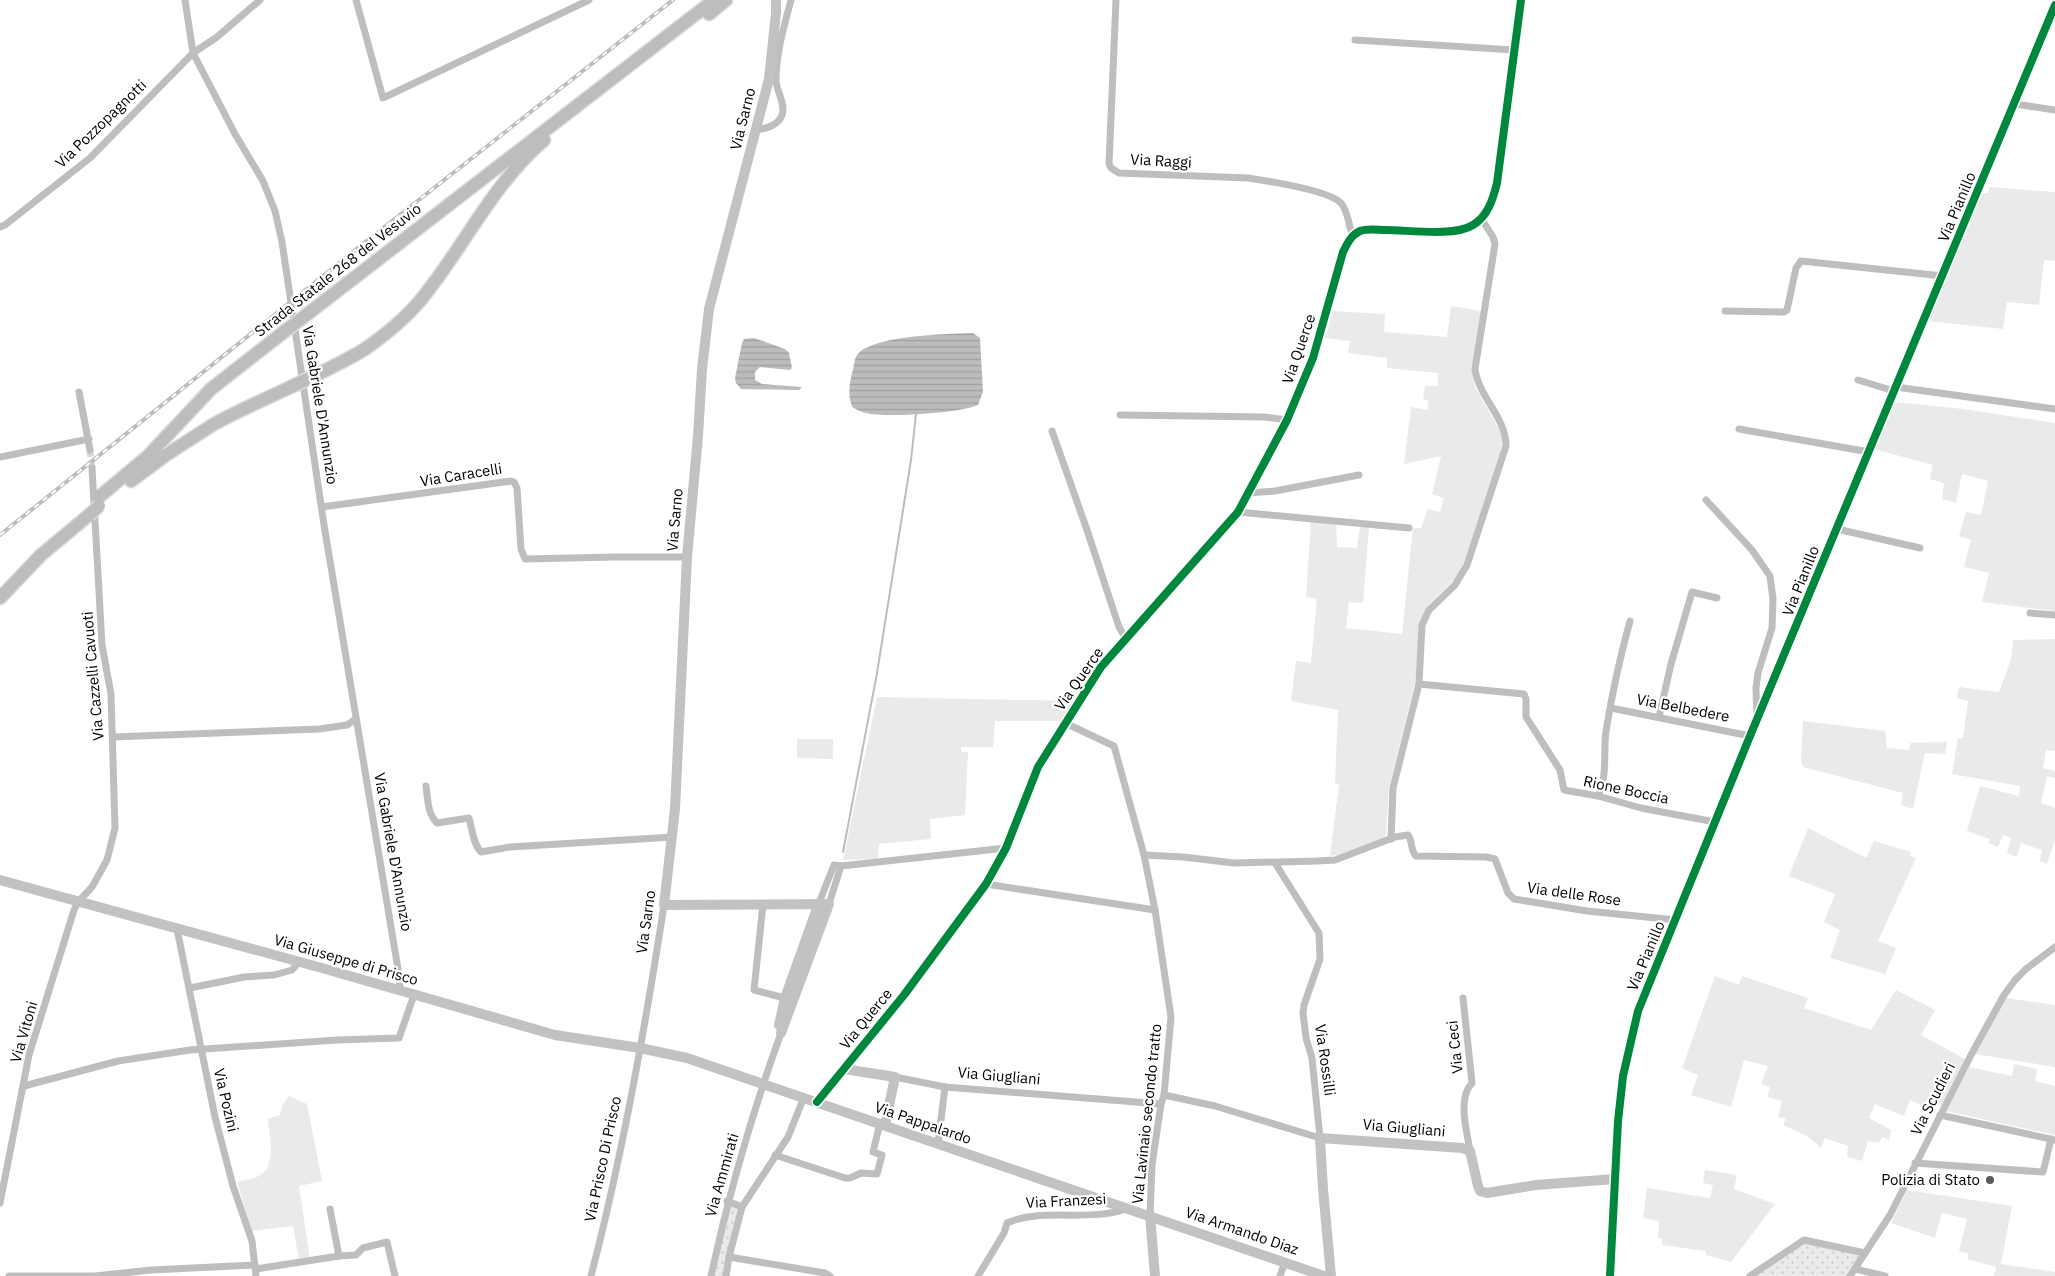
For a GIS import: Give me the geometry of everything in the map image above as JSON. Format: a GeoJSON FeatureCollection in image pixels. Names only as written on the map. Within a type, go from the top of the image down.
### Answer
{"type":"FeatureCollection","features":[{"type":"Feature","properties":{"kind":"highway","name":"Strada Statale 268 del Vesuvio"},"geometry":{"type":"LineString","coordinates":[[0,598],[41,555],[143,460],[211,389],[714,0]]}},
{"type":"Feature","properties":{"kind":"highway","name":"Strada Statale 268 del Vesuvio"},"geometry":{"type":"LineString","coordinates":[[0,586],[36,550],[94,506],[214,424],[325,372],[366,350],[402,320],[428,292],[492,195],[531,152],[726,0]]}},
{"type":"Feature","properties":{"kind":"street","name":"Via Gabriele D'Annunzio"},"geometry":{"type":"LineString","coordinates":[[185,0],[193,53],[262,181],[275,211],[282,242],[356,719],[387,892],[400,981],[399,990]]}},
{"type":"Feature","properties":{"kind":"street","name":"Via Pozzopagnotti"},"geometry":{"type":"LineString","coordinates":[[0,227],[90,158],[193,53],[217,37],[260,0]]}},
{"type":"Feature","properties":{"kind":"street"},"geometry":{"type":"LineString","coordinates":[[356,0],[383,98],[589,0]]}},
{"type":"Feature","properties":{"kind":"street","name":"Via Sarno"},"geometry":{"type":"LineString","coordinates":[[640,1048],[647,1015],[673,837],[687,557],[702,369],[709,309],[769,79],[776,0]]}},
{"type":"Feature","properties":{"kind":"street"},"geometry":{"type":"LineString","coordinates":[[757,130],[778,122],[784,108],[776,80],[783,29],[791,0]]}},
{"type":"Feature","properties":{"kind":"street","name":"Via Raggi"},"geometry":{"type":"LineString","coordinates":[[1116,0],[1109,164],[1111,168],[1119,173],[1248,178],[1327,195],[1340,202],[1343,206],[1353,236]]}},
{"type":"Feature","properties":{"kind":"street"},"geometry":{"type":"LineString","coordinates":[[1353,236],[1360,232],[1373,230],[1453,231],[1474,225],[1488,210],[1497,183],[1521,0]]}},
{"type":"Feature","properties":{"kind":"street","name":"Via Pianillo"},"geometry":{"type":"LineString","coordinates":[[1610,1276],[1618,1121],[1623,1076],[1645,993],[1750,736],[2055,6]]}},
{"type":"Feature","properties":{"kind":"street"},"geometry":{"type":"LineString","coordinates":[[1355,40],[1514,50]]}},
{"type":"Feature","properties":{"kind":"street"},"geometry":{"type":"LineString","coordinates":[[2015,104],[2055,110]]}},
{"type":"Feature","properties":{"kind":"street"},"geometry":{"type":"LineString","coordinates":[[1391,839],[1393,788],[1419,684],[1422,625],[1429,610],[1455,585],[1467,565],[1506,446],[1506,435],[1502,425],[1482,394],[1475,369],[1495,244],[1481,218]]}},
{"type":"Feature","properties":{"kind":"street","name":"Via Querce"},"geometry":{"type":"LineString","coordinates":[[817,1102],[904,995],[986,884],[1006,848],[1038,767],[1101,667],[1238,512],[1287,420],[1313,358],[1343,252],[1353,236]]}},
{"type":"Feature","properties":{"kind":"street"},"geometry":{"type":"LineString","coordinates":[[1725,311],[1784,312],[1787,310],[1796,268],[1801,261],[1943,276]]}},
{"type":"Feature","properties":{"kind":"street"},"geometry":{"type":"LineString","coordinates":[[1858,380],[1895,389],[2055,409]]}},
{"type":"Feature","properties":{"kind":"street"},"geometry":{"type":"LineString","coordinates":[[79,392],[90,450]]}},
{"type":"Feature","properties":{"kind":"street"},"geometry":{"type":"LineString","coordinates":[[1120,414],[1264,417],[1287,420]]}},
{"type":"Feature","properties":{"kind":"street"},"geometry":{"type":"LineString","coordinates":[[1739,430],[1869,452]]}},
{"type":"Feature","properties":{"kind":"street"},"geometry":{"type":"LineString","coordinates":[[1052,431],[1119,627],[1126,639]]}},
{"type":"Feature","properties":{"kind":"street"},"geometry":{"type":"LineString","coordinates":[[0,457],[88,439]]}},
{"type":"Feature","properties":{"kind":"street","name":"Via Cazzelli Cavuoti"},"geometry":{"type":"LineString","coordinates":[[78,902],[92,887],[106,860],[115,828],[111,694],[102,646],[92,468]]}},
{"type":"Feature","properties":{"kind":"street"},"geometry":{"type":"LineString","coordinates":[[1248,493],[1275,491],[1359,475]]}},
{"type":"Feature","properties":{"kind":"street","name":"Via Caracelli"},"geometry":{"type":"LineString","coordinates":[[322,507],[511,481],[514,482],[517,488],[521,549],[525,559],[614,556],[687,557]]}},
{"type":"Feature","properties":{"kind":"street"},"geometry":{"type":"LineString","coordinates":[[1706,500],[1752,550],[1770,576],[1773,599],[1772,628],[1758,673],[1756,688],[1757,720]]}},
{"type":"Feature","properties":{"kind":"street"},"geometry":{"type":"LineString","coordinates":[[1238,512],[1409,528]]}},
{"type":"Feature","properties":{"kind":"street"},"geometry":{"type":"LineString","coordinates":[[1837,529],[1920,548]]}},
{"type":"Feature","properties":{"kind":"street"},"geometry":{"type":"LineString","coordinates":[[1659,717],[1671,664],[1692,592],[1717,598]]}},
{"type":"Feature","properties":{"kind":"street"},"geometry":{"type":"LineString","coordinates":[[2030,613],[2055,615]]}},
{"type":"Feature","properties":{"kind":"street"},"geometry":{"type":"LineString","coordinates":[[1598,796],[1604,778],[1606,733],[1630,621]]}},
{"type":"Feature","properties":{"kind":"street","name":"Rione Boccia"},"geometry":{"type":"LineString","coordinates":[[1419,684],[1524,694],[1526,699],[1526,717],[1560,770],[1564,790],[1598,796],[1641,808],[1715,822]]}},
{"type":"Feature","properties":{"kind":"street","name":"Via Belbedere"},"geometry":{"type":"LineString","coordinates":[[1611,708],[1750,736]]}},
{"type":"Feature","properties":{"kind":"street"},"geometry":{"type":"LineString","coordinates":[[113,738],[320,729],[347,725],[356,719]]}},
{"type":"Feature","properties":{"kind":"street","name":"Via Lavinaio secondo tratto"},"geometry":{"type":"LineString","coordinates":[[1065,723],[1114,746],[1144,855],[1155,910],[1171,1017],[1164,1096],[1160,1104],[1152,1166],[1150,1215]]}},
{"type":"Feature","properties":{"kind":"street"},"geometry":{"type":"LineString","coordinates":[[426,786],[432,819],[436,823],[469,818],[474,839],[478,850],[481,852],[510,847],[673,837]]}},
{"type":"Feature","properties":{"kind":"street","name":"Via delle Rose"},"geometry":{"type":"LineString","coordinates":[[1144,855],[1234,863],[1335,860],[1391,839],[1408,835],[1411,838],[1413,853],[1416,856],[1486,857],[1494,860],[1508,893],[1514,899],[1587,911],[1676,920]]}},
{"type":"Feature","properties":{"kind":"street"},"geometry":{"type":"LineString","coordinates":[[781,1033],[779,1025],[785,998],[841,866],[1006,848]]}},
{"type":"Feature","properties":{"kind":"street","name":"Via Rossilli"},"geometry":{"type":"LineString","coordinates":[[1275,863],[1319,933],[1320,959],[1304,1004],[1303,1013],[1306,1038],[1312,1058],[1320,1138],[1322,1189],[1332,1276]]}},
{"type":"Feature","properties":{"kind":"street","name":"Via Giuseppe di Prisco"},"geometry":{"type":"LineString","coordinates":[[0,880],[555,1034],[687,1058]]}},
{"type":"Feature","properties":{"kind":"street"},"geometry":{"type":"LineString","coordinates":[[986,884],[1155,910]]}},
{"type":"Feature","properties":{"kind":"street","name":"Via Vitoni"},"geometry":{"type":"LineString","coordinates":[[0,1202],[29,1055],[78,902]]}},
{"type":"Feature","properties":{"kind":"street"},"geometry":{"type":"LineString","coordinates":[[664,905],[824,903]]}},
{"type":"Feature","properties":{"kind":"street"},"geometry":{"type":"LineString","coordinates":[[781,1033],[813,951],[824,903]]}},
{"type":"Feature","properties":{"kind":"street"},"geometry":{"type":"LineString","coordinates":[[763,904],[754,990],[785,998]]}},
{"type":"Feature","properties":{"kind":"street","name":"Via Pozini"},"geometry":{"type":"LineString","coordinates":[[177,929],[201,1049],[233,1186],[252,1241],[256,1270]]}},
{"type":"Feature","properties":{"kind":"street","name":"Via Scudieri"},"geometry":{"type":"LineString","coordinates":[[1853,1273],[1890,1215],[1915,1163],[2004,996],[2015,980],[2026,969],[2055,947]]}},
{"type":"Feature","properties":{"kind":"street"},"geometry":{"type":"LineString","coordinates":[[190,988],[244,977],[274,976],[292,970],[299,962]]}},
{"type":"Feature","properties":{"kind":"street"},"geometry":{"type":"LineString","coordinates":[[24,1086],[118,1061],[201,1049],[399,1038],[414,995]]}},
{"type":"Feature","properties":{"kind":"street","name":"Via Ceci"},"geometry":{"type":"LineString","coordinates":[[1463,998],[1472,1083],[1465,1092],[1466,1127],[1470,1151]]}},
{"type":"Feature","properties":{"kind":"street","name":"Via Ammirati"},"geometry":{"type":"LineString","coordinates":[[711,1276],[728,1201],[763,1083],[781,1033]]}},
{"type":"Feature","properties":{"kind":"street","name":"Via Prisco Di Prisco"},"geometry":{"type":"LineString","coordinates":[[591,1276],[605,1221],[640,1048]]}},
{"type":"Feature","properties":{"kind":"street","name":"Via Pappalardo"},"geometry":{"type":"LineString","coordinates":[[687,1058],[1027,1175],[1150,1215]]}},
{"type":"Feature","properties":{"kind":"street","name":"Via Giugliani"},"geometry":{"type":"LineString","coordinates":[[844,1069],[945,1087],[1160,1104]]}},
{"type":"Feature","properties":{"kind":"street"},"geometry":{"type":"LineString","coordinates":[[775,1155],[845,1178],[861,1173],[877,1174],[882,1155],[873,1152],[895,1077]]}},
{"type":"Feature","properties":{"kind":"street"},"geometry":{"type":"LineString","coordinates":[[938,1144],[945,1087]]}},
{"type":"Feature","properties":{"kind":"street","name":"Via Giugliani"},"geometry":{"type":"LineString","coordinates":[[1164,1096],[1215,1106],[1320,1138],[1462,1148],[1470,1151]]}},
{"type":"Feature","properties":{"kind":"street","name":"Via Ammirati"},"geometry":{"type":"LineString","coordinates":[[726,1276],[742,1207],[788,1137],[804,1097]]}},
{"type":"Feature","properties":{"kind":"street"},"geometry":{"type":"LineString","coordinates":[[1915,1163],[2044,1172],[2053,1139],[1940,1115]]}},
{"type":"Feature","properties":{"kind":"street"},"geometry":{"type":"LineString","coordinates":[[1470,1151],[1480,1191],[1487,1193],[1536,1185],[1615,1179]]}},
{"type":"Feature","properties":{"kind":"street"},"geometry":{"type":"LineString","coordinates":[[728,1201],[742,1207]]}},
{"type":"Feature","properties":{"kind":"street","name":"Via Franzesi"},"geometry":{"type":"LineString","coordinates":[[978,1276],[1004,1233],[1007,1223],[1018,1218],[1090,1215],[1120,1211],[1128,1208]]}},
{"type":"Feature","properties":{"kind":"street"},"geometry":{"type":"LineString","coordinates":[[330,1209],[339,1256]]}},
{"type":"Feature","properties":{"kind":"street"},"geometry":{"type":"LineString","coordinates":[[1150,1215],[1155,1276]]}},
{"type":"Feature","properties":{"kind":"street","name":"Via Armando Diaz"},"geometry":{"type":"LineString","coordinates":[[1150,1215],[1324,1276]]}},
{"type":"Feature","properties":{"kind":"street"},"geometry":{"type":"LineString","coordinates":[[1750,1276],[1804,1240],[1865,1253]]}},
{"type":"Feature","properties":{"kind":"street"},"geometry":{"type":"LineString","coordinates":[[9,1276],[95,1276],[151,1270],[256,1270],[339,1256],[356,1255],[364,1248],[387,1242],[395,1276]]}},
{"type":"Feature","properties":{"kind":"street"},"geometry":{"type":"LineString","coordinates":[[729,1257],[825,1273],[830,1276]]}},
{"type":"Feature","properties":{"kind":"street"},"geometry":{"type":"LineString","coordinates":[[1280,1276],[1286,1262]]}},
{"type":"Feature","properties":{"kind":"street"},"geometry":{"type":"LineString","coordinates":[[1853,1273],[1885,1276]]}},
{"type":"Feature","properties":{"kind":"shaded area"},"geometry":{"type":"Polygon","coordinates":[[[1989,187],[2055,192],[2055,261],[2044,260],[2039,305],[2007,302],[2003,329],[1927,321],[1981,193],[1988,193],[1989,187]]]}},
{"type":"Feature","properties":{"kind":"shaded area"},"geometry":{"type":"Polygon","coordinates":[[[1451,306],[1481,311],[1473,377],[1475,387],[1501,433],[1500,455],[1467,556],[1456,578],[1430,603],[1419,622],[1416,679],[1389,788],[1386,834],[1384,838],[1341,854],[1330,856],[1339,784],[1335,783],[1338,710],[1291,701],[1296,661],[1311,663],[1317,599],[1306,597],[1311,521],[1336,522],[1337,547],[1357,548],[1360,527],[1369,527],[1363,603],[1349,602],[1346,628],[1402,634],[1413,528],[1421,528],[1428,509],[1440,512],[1444,498],[1432,494],[1441,456],[1404,464],[1411,407],[1428,410],[1428,401],[1423,399],[1425,386],[1438,386],[1438,373],[1387,368],[1387,358],[1348,353],[1350,341],[1325,338],[1333,311],[1385,314],[1384,332],[1447,337],[1451,306]]]}},
{"type":"Feature","properties":{"kind":"shaded area"},"geometry":{"type":"Polygon","coordinates":[[[973,333],[980,338],[983,392],[978,405],[956,410],[906,415],[866,413],[852,407],[849,390],[850,382],[857,355],[865,348],[878,343],[911,337],[973,333]]]}},
{"type":"Feature","properties":{"kind":"shaded area"},"geometry":{"type":"Polygon","coordinates":[[[754,338],[785,349],[789,353],[792,368],[790,370],[760,367],[755,372],[755,380],[762,384],[802,387],[799,390],[741,389],[736,383],[735,378],[742,343],[744,339],[754,338]]]}},
{"type":"Feature","properties":{"kind":"shaded area"},"geometry":{"type":"Polygon","coordinates":[[[1894,402],[1963,409],[2055,423],[2055,611],[1982,602],[1989,573],[1964,567],[1971,540],[1959,536],[1966,512],[1981,515],[1988,481],[1962,474],[1956,503],[1942,499],[1944,483],[1930,479],[1933,465],[1874,449],[1894,402]]]}},
{"type":"Feature","properties":{"kind":"shaded area"},"geometry":{"type":"Polygon","coordinates":[[[2055,639],[2055,751],[2046,750],[2043,768],[2055,771],[2055,778],[2047,776],[2041,803],[2055,808],[2055,839],[2047,864],[2040,861],[2042,850],[2021,843],[2017,857],[2007,853],[2011,838],[2003,835],[1998,847],[1988,843],[1990,839],[1967,831],[1980,786],[2019,796],[2020,786],[1952,774],[1958,738],[1963,738],[1968,701],[1957,698],[1959,687],[1999,692],[2011,659],[2013,640],[2055,639]]]}},
{"type":"Feature","properties":{"kind":"shaded area"},"geometry":{"type":"Polygon","coordinates":[[[877,697],[1074,702],[1062,721],[995,721],[993,747],[961,747],[961,752],[968,752],[965,815],[930,819],[931,839],[879,844],[878,859],[843,860],[877,697]]]}},
{"type":"Feature","properties":{"kind":"shaded area"},"geometry":{"type":"Polygon","coordinates":[[[1803,721],[1885,731],[1887,748],[1909,750],[1910,743],[1947,742],[1945,754],[1925,753],[1913,809],[1901,805],[1903,793],[1803,767],[1801,760],[1803,721]]]}},
{"type":"Feature","properties":{"kind":"shaded area"},"geometry":{"type":"Polygon","coordinates":[[[797,739],[833,739],[833,759],[797,758],[797,739]]]}},
{"type":"Feature","properties":{"kind":"shaded area"},"geometry":{"type":"Polygon","coordinates":[[[1808,828],[1866,858],[1874,841],[1911,852],[1910,856],[1916,858],[1878,941],[1896,948],[1885,974],[1830,958],[1840,930],[1824,922],[1835,894],[1789,876],[1808,828]]]}},
{"type":"Feature","properties":{"kind":"shaded area"},"geometry":{"type":"Polygon","coordinates":[[[1715,976],[1739,985],[1742,976],[1808,998],[1804,1008],[1871,1030],[1896,990],[1935,1010],[1921,1035],[1965,1059],[1941,1106],[1929,1101],[1925,1106],[1910,1100],[1904,1116],[1875,1104],[1869,1118],[1891,1130],[1889,1140],[1882,1137],[1879,1143],[1868,1141],[1862,1161],[1847,1157],[1848,1146],[1825,1138],[1821,1148],[1807,1136],[1783,1125],[1786,1119],[1778,1117],[1782,1101],[1767,1097],[1770,1087],[1761,1084],[1768,1066],[1744,1060],[1731,1107],[1691,1095],[1698,1075],[1682,1068],[1715,976]]]}},
{"type":"Feature","properties":{"kind":"shaded area"},"geometry":{"type":"Polygon","coordinates":[[[2006,998],[2055,1005],[2055,1067],[1975,1054],[2006,998]]]}},
{"type":"Feature","properties":{"kind":"shaded area"},"geometry":{"type":"Polygon","coordinates":[[[2014,1064],[2037,1069],[2035,1081],[2055,1086],[2055,1135],[1946,1111],[1969,1067],[2012,1076],[2014,1064]]]}},
{"type":"Feature","properties":{"kind":"shaded area"},"geometry":{"type":"Polygon","coordinates":[[[289,1096],[307,1104],[322,1181],[299,1186],[310,1259],[299,1261],[293,1226],[252,1231],[237,1182],[257,1177],[267,1168],[271,1155],[268,1119],[280,1115],[282,1106],[289,1096]]]}},
{"type":"Feature","properties":{"kind":"shaded area"},"geometry":{"type":"Polygon","coordinates":[[[1705,1170],[1737,1175],[1734,1189],[1775,1204],[1731,1262],[1706,1255],[1706,1251],[1662,1245],[1662,1239],[1658,1238],[1659,1221],[1643,1218],[1647,1188],[1710,1198],[1713,1185],[1703,1183],[1705,1170]]]}},
{"type":"Feature","properties":{"kind":"shaded area"},"geometry":{"type":"Polygon","coordinates":[[[1907,1190],[2012,1206],[2001,1264],[2055,1272],[2055,1276],[1994,1276],[1996,1267],[1967,1259],[1969,1254],[1959,1251],[1967,1219],[1942,1213],[1935,1238],[1891,1223],[1907,1190]]]}},
{"type":"Feature","properties":{"kind":"shaded area"},"geometry":{"type":"Polygon","coordinates":[[[730,1206],[738,1209],[723,1276],[713,1276],[730,1206]]]}},
{"type":"Feature","properties":{"kind":"shaded area"},"geometry":{"type":"Polygon","coordinates":[[[1804,1242],[1861,1255],[1848,1276],[1753,1276],[1804,1242]]]}},
{"type":"Feature","properties":{"kind":"waterway"},"geometry":{"type":"LineString","coordinates":[[843,852],[877,673],[911,460],[916,414]]}},
{"type":"Feature","properties":{"kind":"tunnel"},"geometry":{"type":"LineString","coordinates":[[90,450],[92,468]]}},
{"type":"Feature","properties":{"kind":"railway"},"geometry":{"type":"LineString","coordinates":[[0,535],[359,247],[673,0]]}},
{"type":"Feature","properties":{"kind":"cycle path"},"geometry":{"type":"LineString","coordinates":[[817,1102],[904,995],[986,884],[1006,848],[1038,767],[1101,667],[1238,512],[1287,420],[1313,358],[1343,252],[1350,240],[1360,231],[1373,229],[1431,232],[1455,231],[1465,229],[1483,217],[1492,201],[1497,183],[1521,0]]}},
{"type":"Feature","properties":{"kind":"cycle path"},"geometry":{"type":"LineString","coordinates":[[1610,1276],[1618,1121],[1623,1076],[1638,1011],[1750,736],[2055,5]]}},
{"type":"Feature","properties":{"kind":"place","name":"Polizia di Stato"},"geometry":{"type":"Point","coordinates":[1990,1180]}}]}
